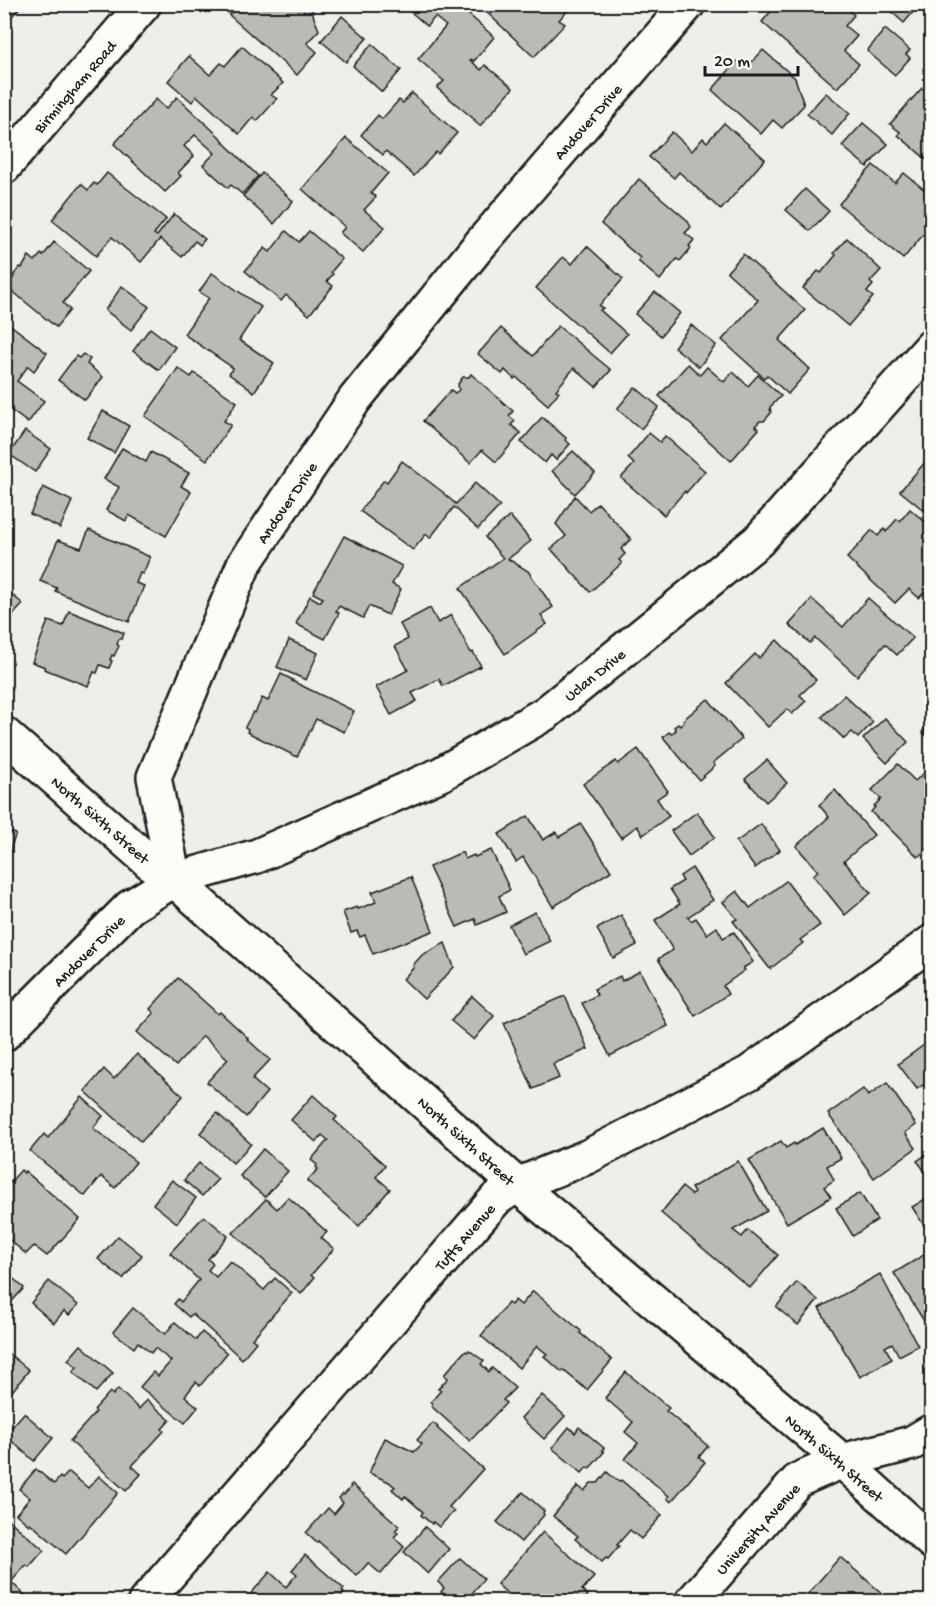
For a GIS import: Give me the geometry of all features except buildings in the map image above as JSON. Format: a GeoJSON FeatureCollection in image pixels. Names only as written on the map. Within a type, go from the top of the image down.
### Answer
{"type":"FeatureCollection","features":[{"type":"Feature","properties":{"kind":"street","name":"Birmingham Road"},"geometry":{"type":"LineString","coordinates":[[4,167],[144,4]]}},
{"type":"Feature","properties":{"kind":"street","name":"Andover Drive"},"geometry":{"type":"LineString","coordinates":[[4,1034],[130,907],[174,880],[154,777],[244,564],[355,399],[477,248],[688,4]]}},
{"type":"Feature","properties":{"kind":"street","name":"Uclan Drive"},"geometry":{"type":"LineString","coordinates":[[174,880],[257,856],[408,789],[441,774],[546,713],[758,541],[932,346]]}},
{"type":"Feature","properties":{"kind":"street","name":"North Sixth Street"},"geometry":{"type":"LineString","coordinates":[[4,734],[154,866],[174,880],[517,1185],[842,1461],[932,1542]]}},
{"type":"Feature","properties":{"kind":"street","name":"Tufts Avenue"},"geometry":{"type":"LineString","coordinates":[[145,1602],[496,1199],[517,1185],[587,1157],[749,1073],[932,942]]}},
{"type":"Feature","properties":{"kind":"street","name":"University Avenue"},"geometry":{"type":"LineString","coordinates":[[692,1602],[798,1480],[842,1461],[912,1443],[932,1431]]}}]}
